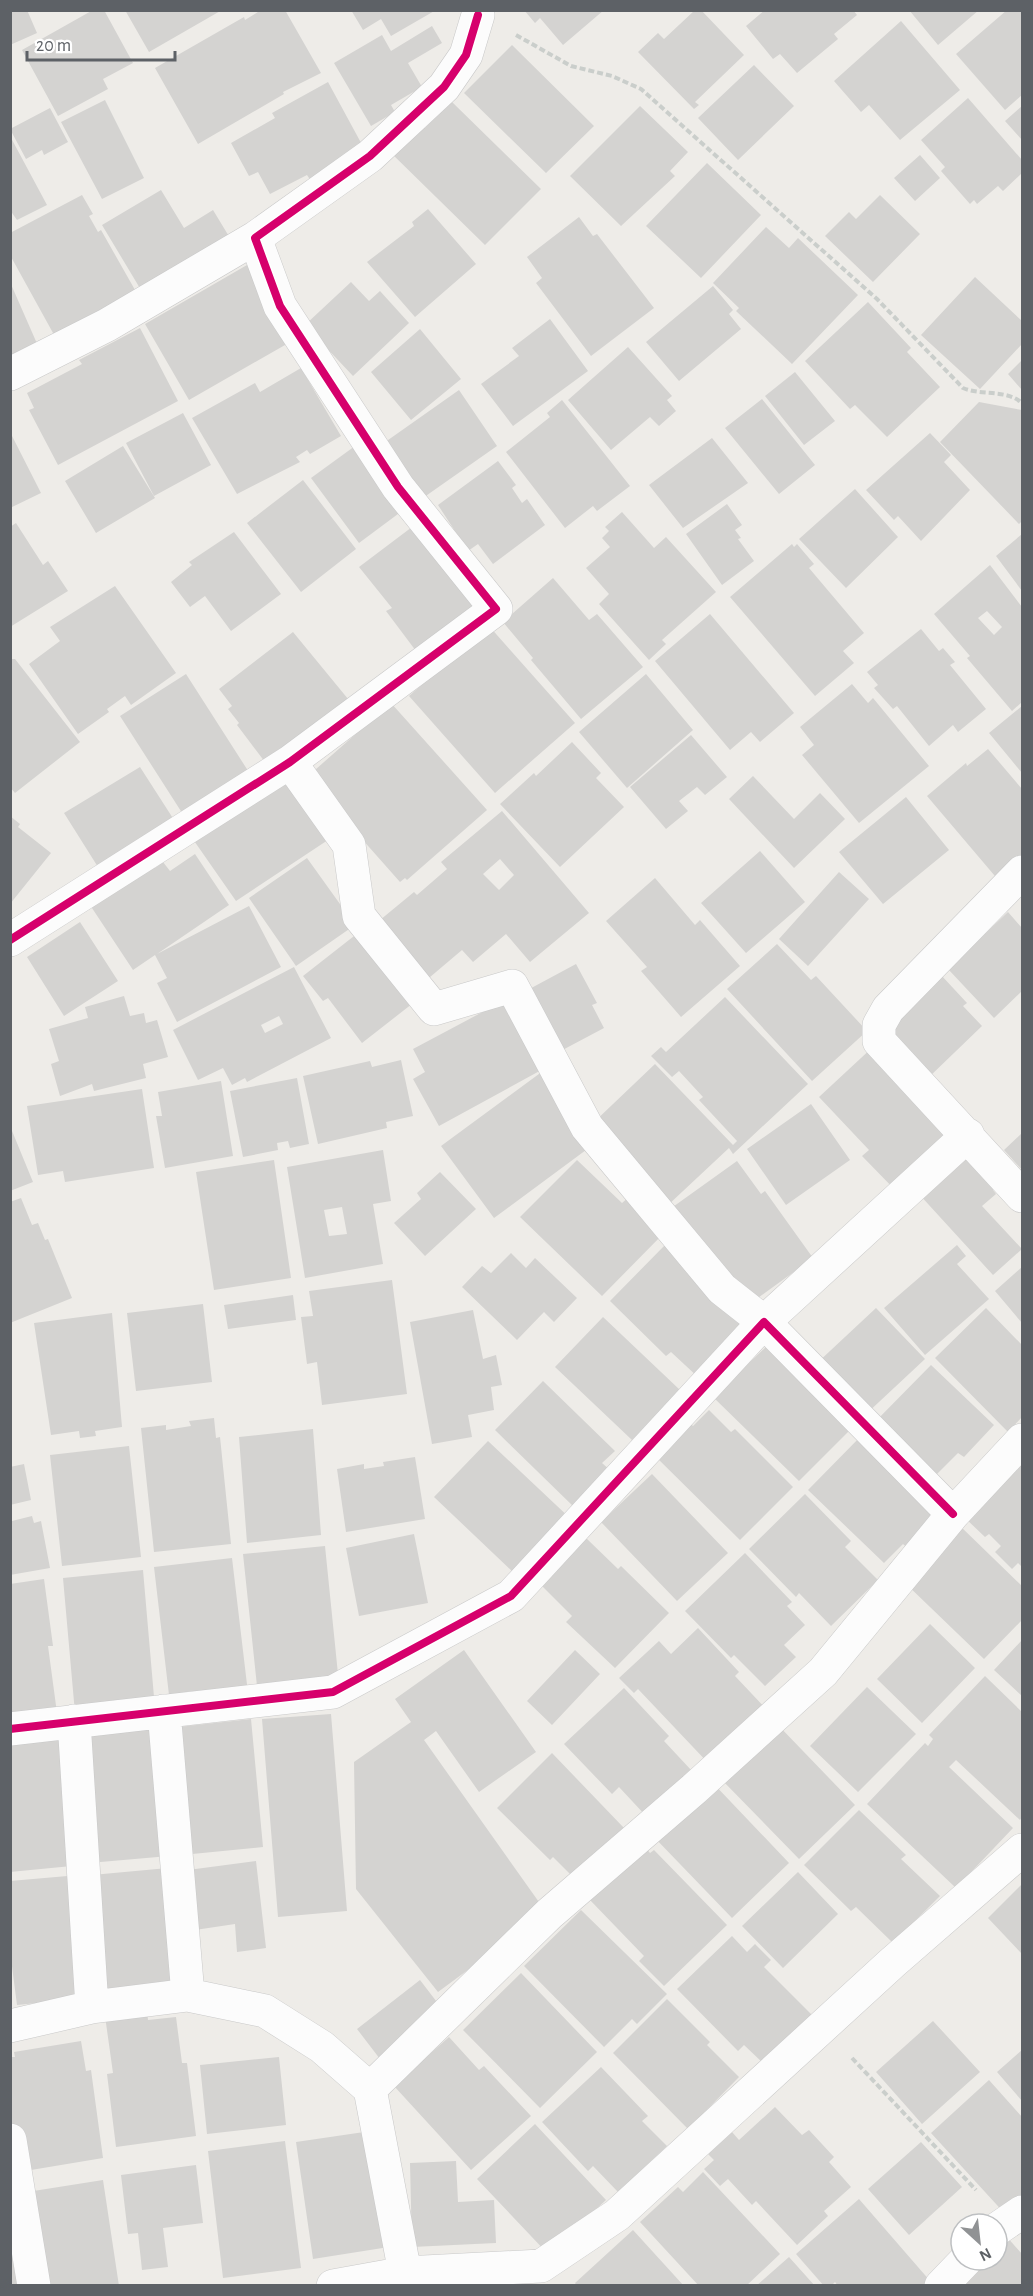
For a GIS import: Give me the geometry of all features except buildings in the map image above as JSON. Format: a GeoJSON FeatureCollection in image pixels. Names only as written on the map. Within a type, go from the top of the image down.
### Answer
{"type":"FeatureCollection","features":[{"type":"Feature","properties":{"kind":"street"},"geometry":{"type":"LineString","coordinates":[[10,374],[107,325],[255,238],[370,156],[444,87],[466,55],[478,15]]}},
{"type":"Feature","properties":{"kind":"street"},"geometry":{"type":"LineString","coordinates":[[10,940],[290,762],[495,609],[398,487],[280,306],[255,238]]}},
{"type":"Feature","properties":{"kind":"street"},"geometry":{"type":"LineString","coordinates":[[290,762],[349,845],[359,916],[434,1009],[512,986],[586,1127],[722,1289],[764,1322],[953,1514]]}},
{"type":"Feature","properties":{"kind":"street"},"geometry":{"type":"LineString","coordinates":[[1023,872],[888,1009],[879,1025],[879,1041],[1023,1196]]}},
{"type":"Feature","properties":{"kind":"street"},"geometry":{"type":"LineString","coordinates":[[10,1729],[333,1692],[512,1596],[764,1322],[968,1135]]}},
{"type":"Feature","properties":{"kind":"street"},"geometry":{"type":"LineString","coordinates":[[370,2089],[549,1914],[694,1789],[823,1672],[953,1514],[1023,1440]]}},
{"type":"Feature","properties":{"kind":"street"},"geometry":{"type":"LineString","coordinates":[[164,1711],[189,1995]]}},
{"type":"Feature","properties":{"kind":"street"},"geometry":{"type":"LineString","coordinates":[[74,1721],[92,2007]]}},
{"type":"Feature","properties":{"kind":"street"},"geometry":{"type":"LineString","coordinates":[[333,2286],[405,2273],[548,2276],[823,2026],[1023,1850]]}},
{"type":"Feature","properties":{"kind":"street"},"geometry":{"type":"LineString","coordinates":[[10,2026],[92,2007],[189,1995],[265,2011],[322,2047],[370,2089],[405,2273]]}},
{"type":"Feature","properties":{"kind":"street"},"geometry":{"type":"LineString","coordinates":[[10,2140],[34,2286]]}},
{"type":"Feature","properties":{"kind":"street"},"geometry":{"type":"LineString","coordinates":[[941,2286],[954,2272]]}},
{"type":"Feature","properties":{"kind":"path"},"geometry":{"type":"LineString","coordinates":[[478,15],[571,66],[612,76],[641,89],[877,299],[963,388],[978,394],[1014,396],[1023,403]]}},
{"type":"Feature","properties":{"kind":"path"},"geometry":{"type":"LineString","coordinates":[[823,2026],[1000,2212]]}},
{"type":"Feature","properties":{"kind":"cycle path"},"geometry":{"type":"LineString","coordinates":[[10,940],[290,762],[496,609],[398,487],[280,306],[255,238],[370,156],[444,87],[466,55],[478,15]]}},
{"type":"Feature","properties":{"kind":"cycle path"},"geometry":{"type":"LineString","coordinates":[[10,1729],[333,1692],[511,1596],[764,1322],[953,1514]]}}]}
